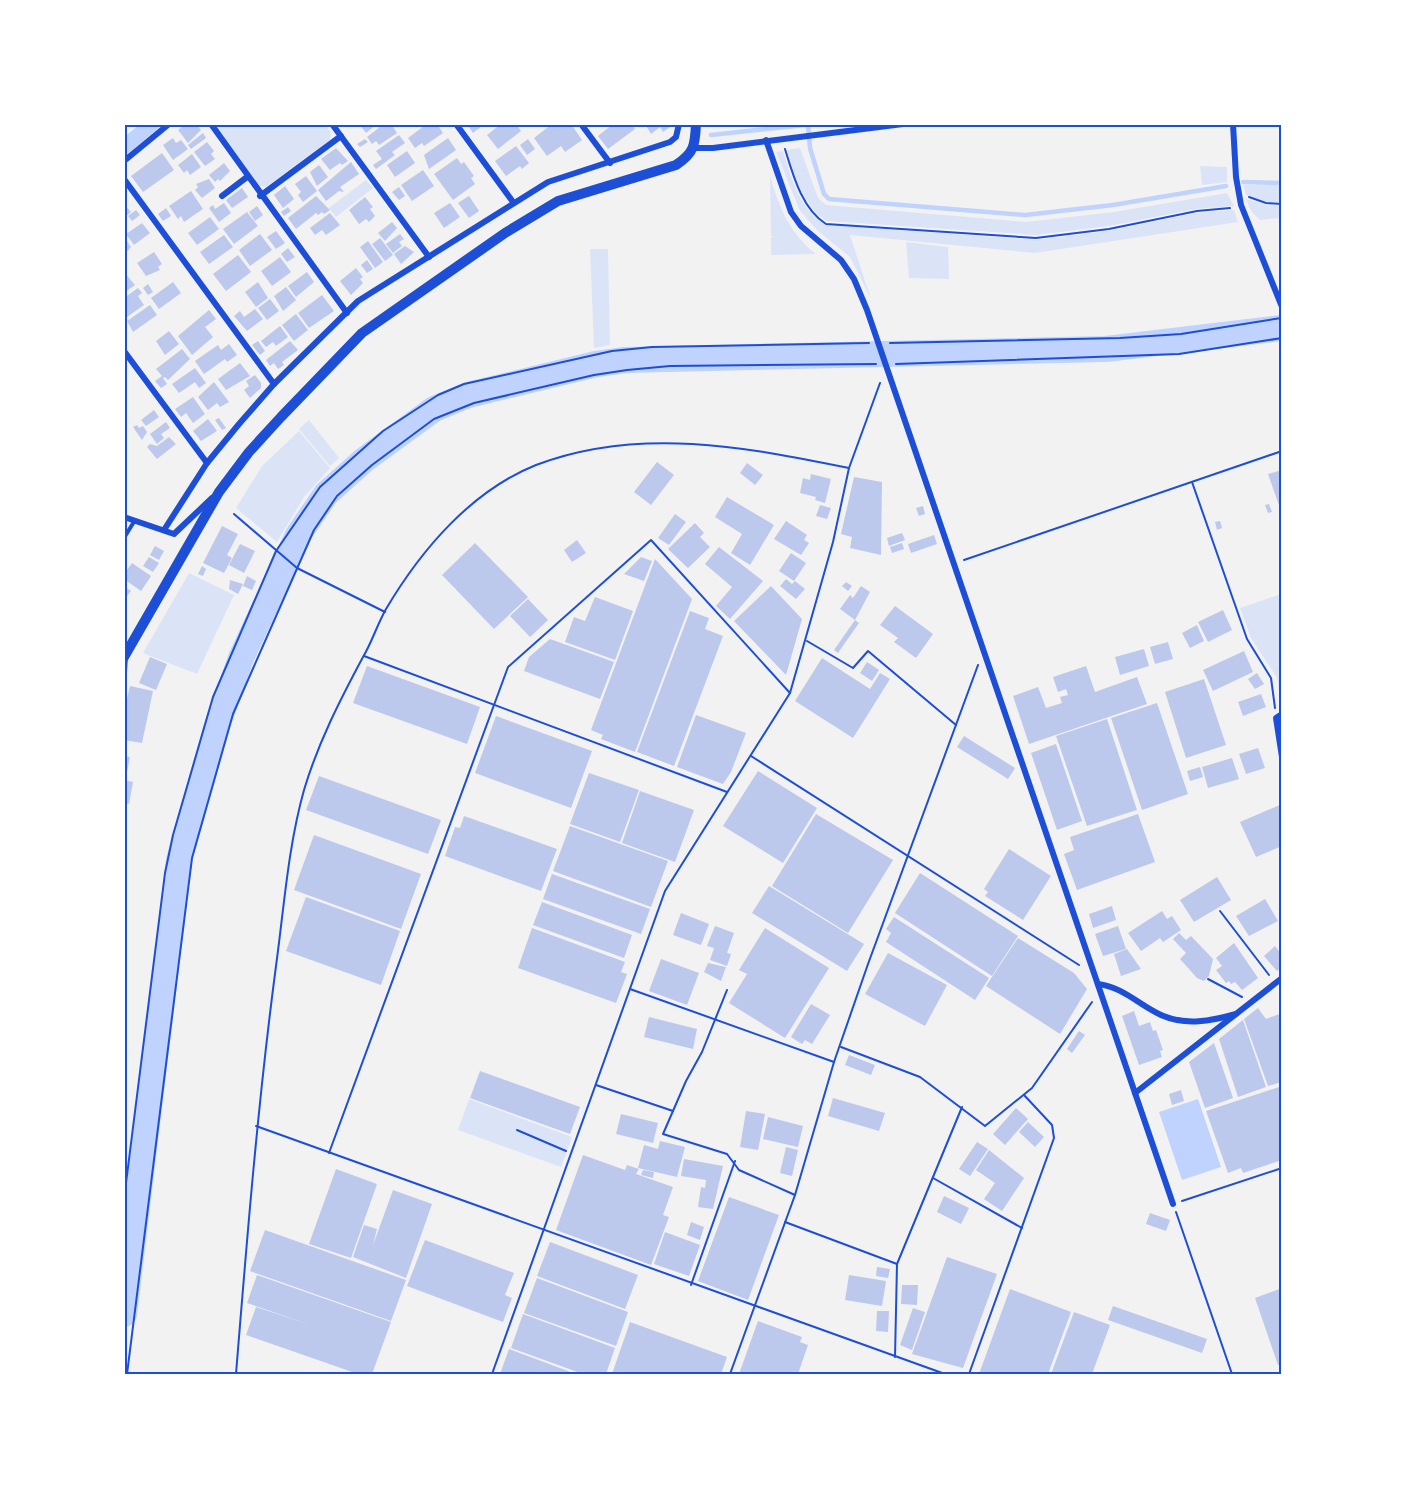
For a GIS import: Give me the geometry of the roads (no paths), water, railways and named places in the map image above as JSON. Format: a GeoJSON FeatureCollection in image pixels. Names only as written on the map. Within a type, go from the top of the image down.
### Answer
{"type":"FeatureCollection","features":[{"type":"Feature","properties":{"kind":"main road"},"geometry":{"type":"LineString","coordinates":[[125,656],[219,492],[249,452],[362,333],[395,307],[558,201],[676,165],[689,156],[695,148],[696,124]]}},
{"type":"Feature","properties":{"kind":"street"},"geometry":{"type":"LineString","coordinates":[[124,161],[169,124]]}},
{"type":"Feature","properties":{"kind":"street"},"geometry":{"type":"LineString","coordinates":[[211,124],[260,196],[347,313]]}},
{"type":"Feature","properties":{"kind":"street"},"geometry":{"type":"LineString","coordinates":[[332,124],[429,257]]}},
{"type":"Feature","properties":{"kind":"street"},"geometry":{"type":"LineString","coordinates":[[456,124],[513,202]]}},
{"type":"Feature","properties":{"kind":"street"},"geometry":{"type":"LineString","coordinates":[[581,124],[610,163]]}},
{"type":"Feature","properties":{"kind":"street"},"geometry":{"type":"LineString","coordinates":[[164,530],[207,463],[274,384],[358,301],[548,182],[670,142],[676,137],[679,124]]}},
{"type":"Feature","properties":{"kind":"street"},"geometry":{"type":"LineString","coordinates":[[695,148],[783,140],[903,124]]}},
{"type":"Feature","properties":{"kind":"street"},"geometry":{"type":"LineString","coordinates":[[1233,124],[1238,207],[1281,307]]}},
{"type":"Feature","properties":{"kind":"street"},"geometry":{"type":"LineString","coordinates":[[260,196],[341,136]]}},
{"type":"Feature","properties":{"kind":"street"},"geometry":{"type":"LineString","coordinates":[[766,140],[791,212],[801,226],[834,254],[848,270],[860,293],[955,563],[1173,1204]]}},
{"type":"Feature","properties":{"kind":"street"},"geometry":{"type":"LineString","coordinates":[[222,196],[247,177]]}},
{"type":"Feature","properties":{"kind":"street"},"geometry":{"type":"LineString","coordinates":[[124,179],[274,384]]}},
{"type":"Feature","properties":{"kind":"street"},"geometry":{"type":"LineString","coordinates":[[124,351],[207,463]]}},
{"type":"Feature","properties":{"kind":"street"},"geometry":{"type":"LineString","coordinates":[[124,517],[174,534],[200,507],[219,492]]}},
{"type":"Feature","properties":{"kind":"street"},"geometry":{"type":"LineString","coordinates":[[124,672],[125,656]]}},
{"type":"Feature","properties":{"kind":"street"},"geometry":{"type":"LineString","coordinates":[[1279,716],[1281,757]]}},
{"type":"Feature","properties":{"kind":"street"},"geometry":{"type":"LineString","coordinates":[[1136,1093],[1279,981]]}},
{"type":"Feature","properties":{"kind":"street"},"geometry":{"type":"LineString","coordinates":[[1098,984],[1114,986],[1160,1015],[1174,1019],[1209,1021],[1239,1013]]}},
{"type":"Feature","properties":{"kind":"lane"},"geometry":{"type":"LineString","coordinates":[[124,538],[135,519]]}},
{"type":"Feature","properties":{"kind":"water"},"geometry":{"type":"Polygon","coordinates":[[[1198,1099],[1221,1167],[1182,1180],[1159,1112],[1198,1099]]]}},
{"type":"Feature","properties":{"kind":"waterway"},"geometry":{"type":"LineString","coordinates":[[124,147],[152,124]]}},
{"type":"Feature","properties":{"kind":"waterway"},"geometry":{"type":"LineString","coordinates":[[711,135],[814,124]]}},
{"type":"Feature","properties":{"kind":"waterway"},"geometry":{"type":"LineString","coordinates":[[808,125],[810,148],[824,194],[829,199],[1025,215],[1113,205],[1226,186]]}},
{"type":"Feature","properties":{"kind":"waterway"},"geometry":{"type":"LineString","coordinates":[[1243,182],[1282,183]]}},
{"type":"Feature","properties":{"kind":"waterway"},"geometry":{"type":"LineString","coordinates":[[124,1314],[179,860],[217,726],[241,658],[298,535],[326,494],[364,460],[434,409],[468,395],[596,364],[625,360],[1106,349],[1282,328]]}}]}
